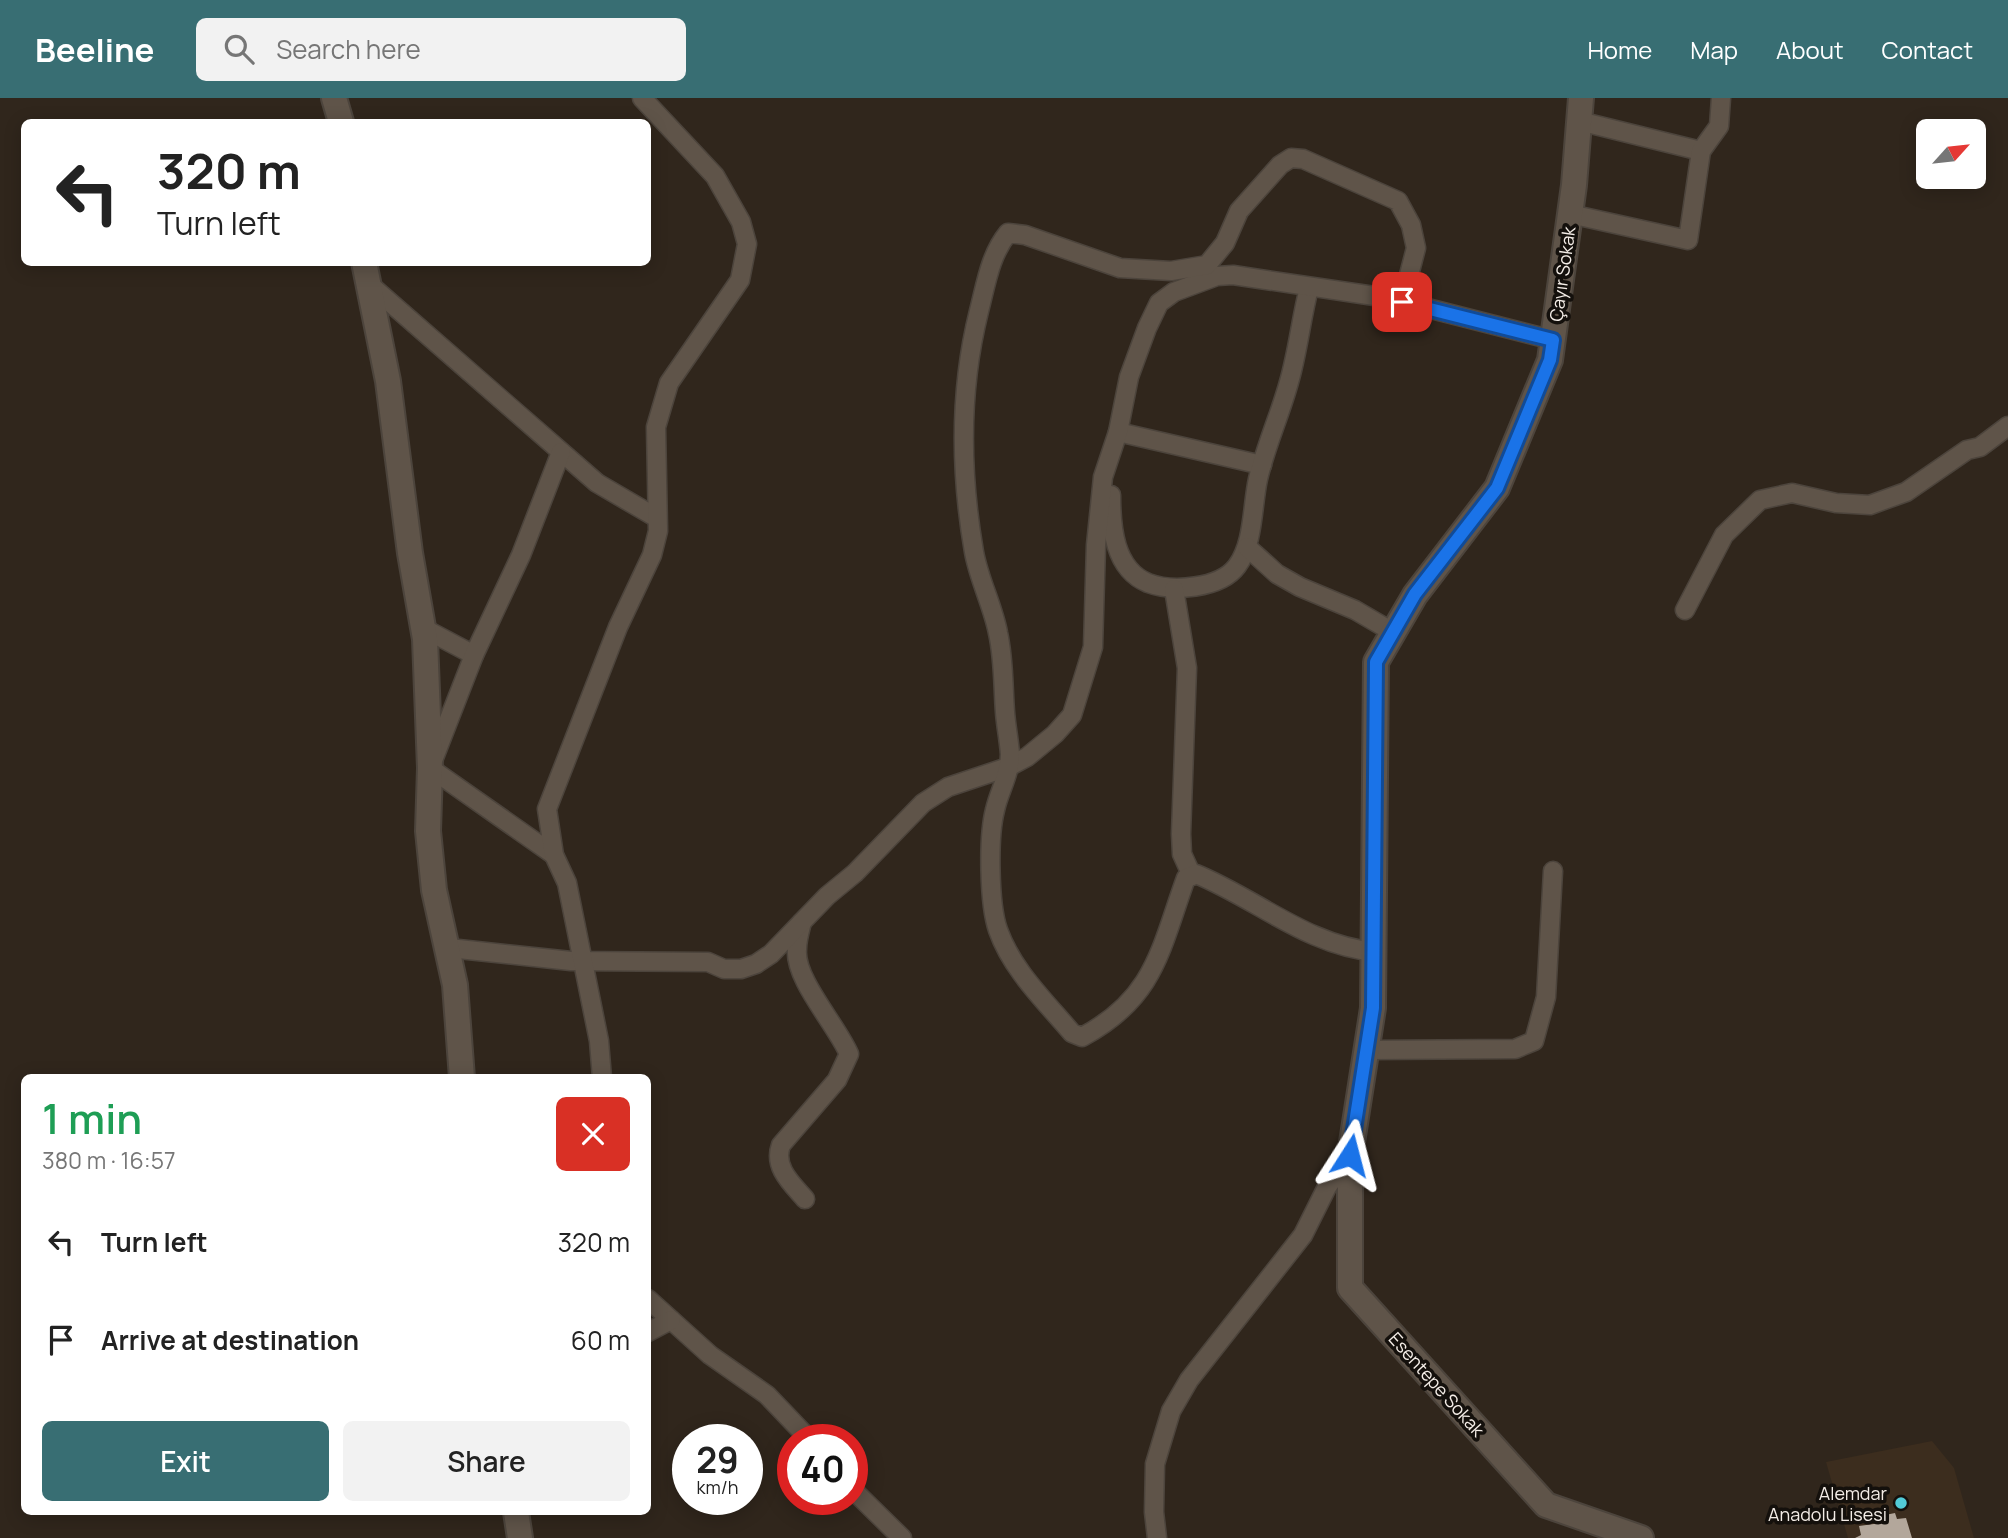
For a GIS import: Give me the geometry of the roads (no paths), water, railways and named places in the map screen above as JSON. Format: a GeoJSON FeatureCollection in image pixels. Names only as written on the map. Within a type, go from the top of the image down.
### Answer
{"type":"FeatureCollection","features":[{"type":"Feature","properties":{"kind":"street"},"geometry":{"type":"LineString","coordinates":[[602,1074],[599,1041],[567,883],[554,855],[547,809],[618,627],[652,555],[658,531],[656,427],[669,383],[740,280],[747,244],[741,222],[715,176],[642,98]]}},
{"type":"Feature","properties":{"kind":"street"},"geometry":{"type":"LineString","coordinates":[[1570,214],[1688,240],[1701,151],[1719,126],[1721,98]]}},
{"type":"Feature","properties":{"kind":"street"},"geometry":{"type":"LineString","coordinates":[[1580,110],[1701,151]]}},
{"type":"Feature","properties":{"kind":"street","name":"Çayır Sokak"},"geometry":{"type":"LineString","coordinates":[[1350,1155],[1373,1008],[1376,952],[1376,662],[1391,631],[1415,594],[1497,488],[1550,360],[1570,214],[1580,110]]}},
{"type":"Feature","properties":{"kind":"street"},"geometry":{"type":"LineString","coordinates":[[1376,952],[1346,950],[1280,920],[1196,874],[1186,878],[1160,957],[1145,986],[1100,1027],[1082,1037],[1072,1033],[1020,971],[997,929],[990,860],[995,809],[1005,788],[1008,767],[1002,656],[992,609],[975,556],[966,494],[962,431],[971,347],[989,271],[998,245],[1007,233],[1025,235],[1120,268],[1171,271],[1207,265],[1225,243],[1239,211],[1265,181],[1291,158],[1303,159],[1398,201],[1411,225],[1416,248],[1402,302]]}},
{"type":"Feature","properties":{"kind":"street"},"geometry":{"type":"LineString","coordinates":[[366,274],[597,483],[657,517]]}},
{"type":"Feature","properties":{"kind":"street"},"geometry":{"type":"LineString","coordinates":[[366,274],[397,440],[410,553],[423,628],[430,768],[428,821],[434,890],[449,948],[461,1040],[462,1074]]}},
{"type":"Feature","properties":{"kind":"street"},"geometry":{"type":"LineString","coordinates":[[449,948],[583,961],[708,962],[724,969],[741,969],[771,954],[803,918],[855,873],[923,803],[948,787],[1008,767],[1027,757],[1055,734],[1072,715],[1093,647],[1096,545],[1103,477],[1118,432],[1129,377],[1159,303],[1174,292],[1217,276],[1233,275],[1402,302],[1553,340]]}},
{"type":"Feature","properties":{"kind":"street"},"geometry":{"type":"LineString","coordinates":[[1111,453],[1114,539],[1121,558],[1135,577],[1174,589],[1190,589],[1236,568],[1247,547],[1262,465],[1289,384],[1309,288]]}},
{"type":"Feature","properties":{"kind":"street"},"geometry":{"type":"LineString","coordinates":[[1685,610],[1724,535],[1760,500],[1793,493],[1836,503],[1870,505],[1906,492],[1967,450],[1980,447],[2008,426]]}},
{"type":"Feature","properties":{"kind":"street"},"geometry":{"type":"LineString","coordinates":[[1118,432],[1262,465]]}},
{"type":"Feature","properties":{"kind":"street"},"geometry":{"type":"LineString","coordinates":[[430,768],[474,655],[501,600],[561,452]]}},
{"type":"Feature","properties":{"kind":"street"},"geometry":{"type":"LineString","coordinates":[[1247,547],[1277,574],[1300,587],[1355,610],[1391,631]]}},
{"type":"Feature","properties":{"kind":"street"},"geometry":{"type":"LineString","coordinates":[[1174,589],[1187,668],[1182,853],[1192,876]]}},
{"type":"Feature","properties":{"kind":"street"},"geometry":{"type":"LineString","coordinates":[[423,628],[474,655]]}},
{"type":"Feature","properties":{"kind":"street"},"geometry":{"type":"LineString","coordinates":[[430,768],[554,855]]}},
{"type":"Feature","properties":{"kind":"street"},"geometry":{"type":"LineString","coordinates":[[1367,1050],[1515,1049],[1534,1041],[1546,997],[1553,871]]}},
{"type":"Feature","properties":{"kind":"street"},"geometry":{"type":"LineString","coordinates":[[803,918],[796,951],[803,975],[813,997],[836,1027],[849,1054],[837,1080],[781,1145],[777,1155],[780,1167],[805,1199]]}},
{"type":"Feature","properties":{"kind":"street"},"geometry":{"type":"LineString","coordinates":[[1157,1538],[1154,1511],[1155,1464],[1171,1411],[1196,1370],[1303,1235],[1327,1187],[1350,1155]]}},
{"type":"Feature","properties":{"kind":"street","name":"Esentepe Sokak"},"geometry":{"type":"LineString","coordinates":[[1350,1155],[1350,1288],[1546,1505],[1641,1538]]}},
{"type":"Feature","properties":{"kind":"street"},"geometry":{"type":"LineString","coordinates":[[651,1302],[710,1355],[767,1395],[795,1424]]}},
{"type":"Feature","properties":{"kind":"street"},"geometry":{"type":"LineString","coordinates":[[651,1330],[671,1320]]}},
{"type":"Feature","properties":{"kind":"street"},"geometry":{"type":"LineString","coordinates":[[868,1505],[902,1538]]}},
{"type":"Feature","properties":{"kind":"street"},"geometry":{"type":"LineString","coordinates":[[516,1515],[520,1538]]}},
{"type":"Feature","properties":{"kind":"place","name":"Alemdar Anadolu Lisesi"},"geometry":{"type":"Point","coordinates":[1901,1503]}}]}
